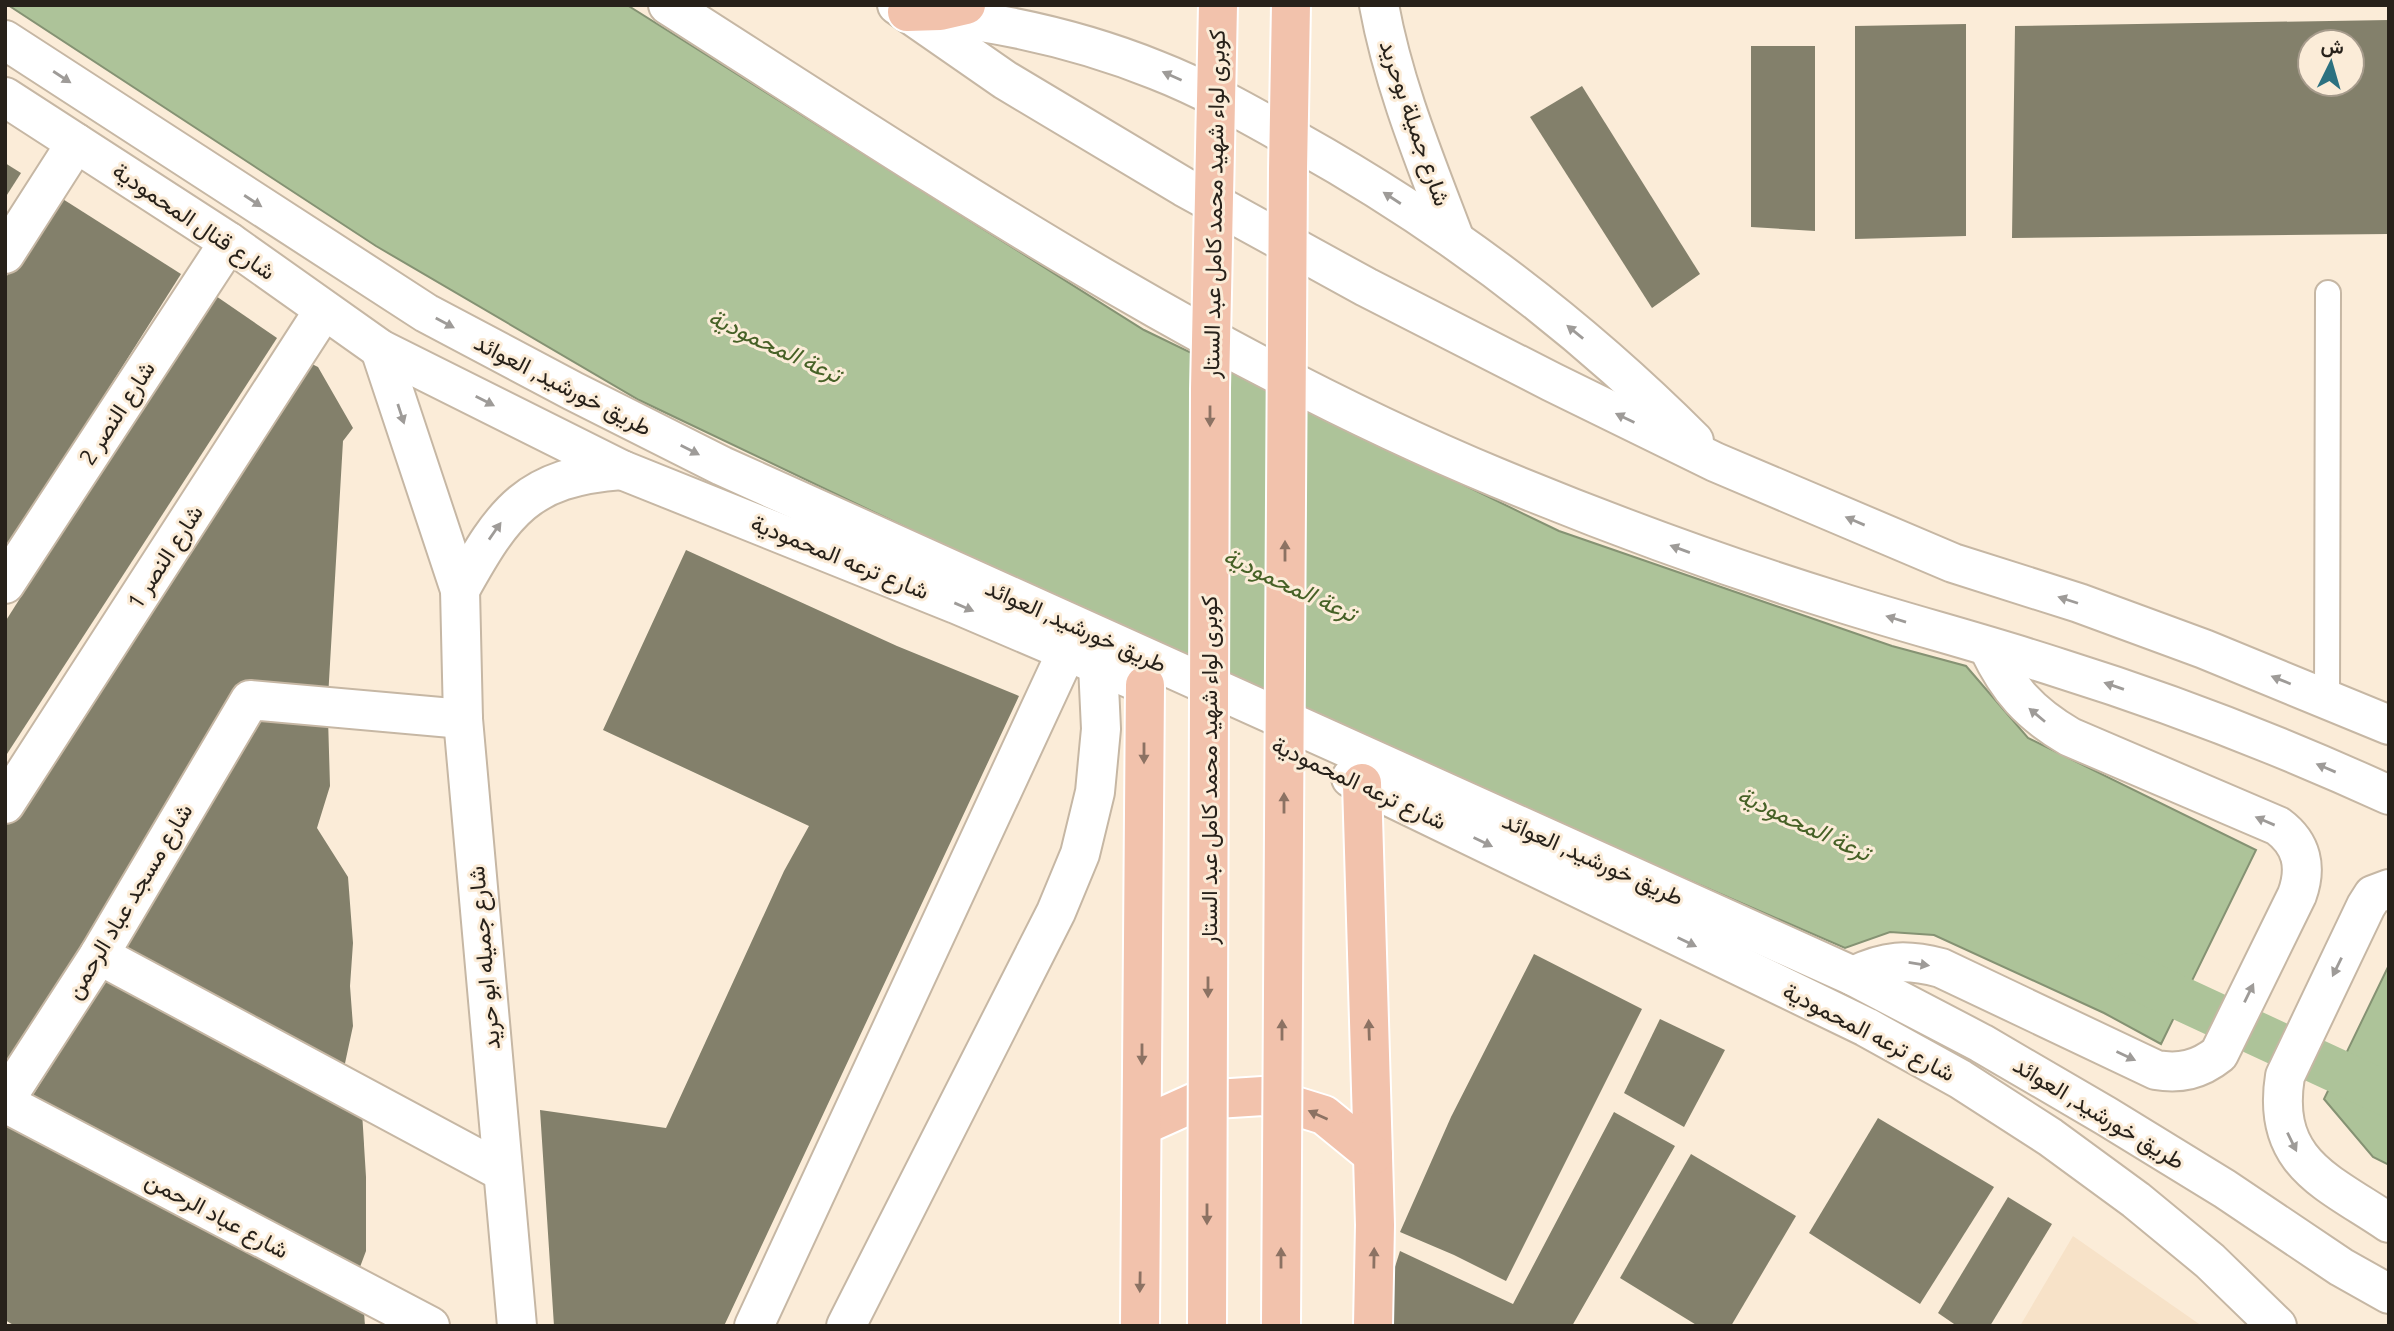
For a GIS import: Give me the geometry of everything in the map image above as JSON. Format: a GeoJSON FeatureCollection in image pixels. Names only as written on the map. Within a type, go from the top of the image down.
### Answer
{"type":"FeatureCollection","features":[{"type":"Feature","properties":{"kind":"main road"},"geometry":{"type":"LineString","coordinates":[[668,5],[1036,240],[1147,306],[1261,367],[1416,442],[1494,477],[1738,569],[2059,668],[2165,704],[2268,743],[2389,795]]}},
{"type":"Feature","properties":{"kind":"main road"},"geometry":{"type":"LineString","coordinates":[[902,9],[940,11],[966,5]]}},
{"type":"Feature","properties":{"kind":"main road","name":"كوبرى لواء شهيد محمد كامل عبد الستار"},"geometry":{"type":"LineString","coordinates":[[1207,1326],[1210,389],[1218,5]]}},
{"type":"Feature","properties":{"kind":"main road"},"geometry":{"type":"LineString","coordinates":[[1281,1326],[1291,5]]}},
{"type":"Feature","properties":{"kind":"main road","name":"شارع جميلة بوحريد"},"geometry":{"type":"LineString","coordinates":[[1379,5],[1405,106],[1455,240]]}},
{"type":"Feature","properties":{"kind":"main road"},"geometry":{"type":"LineString","coordinates":[[902,9],[1034,31],[1096,48],[1157,70],[1218,98],[1349,170],[1455,240],[1527,293],[1592,346],[1715,462]]}},
{"type":"Feature","properties":{"kind":"main road"},"geometry":{"type":"LineString","coordinates":[[902,9],[1005,80],[1184,187],[1377,293],[1715,462],[1953,563],[2079,603],[2204,649],[2389,725]]}},
{"type":"Feature","properties":{"kind":"main road","name":"طريق خورشيد, العوائد"},"geometry":{"type":"LineString","coordinates":[[5,40],[426,313],[598,404],[734,472],[1853,976],[1981,1043],[2106,1116],[2225,1189],[2341,1267],[2389,1294]]}},
{"type":"Feature","properties":{"kind":"main road","name":"شارع قنال المحمودية"},"geometry":{"type":"LineString","coordinates":[[5,97],[229,242],[380,349]]}},
{"type":"Feature","properties":{"kind":"main road"},"geometry":{"type":"LineString","coordinates":[[5,254],[76,143]]}},
{"type":"Feature","properties":{"kind":"main road","name":"شارع النصر 2"},"geometry":{"type":"LineString","coordinates":[[5,584],[229,242]]}},
{"type":"Feature","properties":{"kind":"main road","name":"شارع النصر 1"},"geometry":{"type":"LineString","coordinates":[[5,804],[324,310]]}},
{"type":"Feature","properties":{"kind":"main road","name":"شارع ترعه المحمودية"},"geometry":{"type":"LineString","coordinates":[[380,349],[622,470],[956,604],[1362,783],[1866,1027],[1960,1079],[2050,1137],[2136,1200],[2210,1261],[2277,1326]]}},
{"type":"Feature","properties":{"kind":"main road","name":"شارع جميله ابو حريد"},"geometry":{"type":"LineString","coordinates":[[380,349],[460,590],[463,719],[517,1326]]}},
{"type":"Feature","properties":{"kind":"main road"},"geometry":{"type":"LineString","coordinates":[[460,590],[499,524],[524,500],[554,482],[587,473],[622,470]]}},
{"type":"Feature","properties":{"kind":"main road"},"geometry":{"type":"LineString","coordinates":[[1853,976],[1875,966],[1897,961],[1919,962],[1941,968],[2156,1070],[2184,1072],[2198,1068],[2219,1054],[2297,895],[2303,870],[2297,845],[2289,834],[2278,826],[2070,737],[2051,726],[2015,694],[1999,671],[1988,647]]}},
{"type":"Feature","properties":{"kind":"main road"},"geometry":{"type":"LineString","coordinates":[[754,1326],[1083,658]]}},
{"type":"Feature","properties":{"kind":"main road"},"geometry":{"type":"LineString","coordinates":[[846,1326],[1056,912],[1080,854],[1095,792],[1100,742],[1083,658]]}},
{"type":"Feature","properties":{"kind":"main road"},"geometry":{"type":"LineString","coordinates":[[1140,1326],[1144,685]]}},
{"type":"Feature","properties":{"kind":"main road","name":"شارع مسجد عباد الرحمن"},"geometry":{"type":"LineString","coordinates":[[5,1101],[99,955],[250,700],[463,719]]}},
{"type":"Feature","properties":{"kind":"main road"},"geometry":{"type":"LineString","coordinates":[[1362,783],[1375,1225],[1373,1326]]}},
{"type":"Feature","properties":{"kind":"main road"},"geometry":{"type":"LineString","coordinates":[[2377,897],[2285,1076],[2283,1113],[2286,1131],[2309,1168],[2389,1223]]}},
{"type":"Feature","properties":{"kind":"main road"},"geometry":{"type":"LineString","coordinates":[[99,955],[503,1172]]}},
{"type":"Feature","properties":{"kind":"main road"},"geometry":{"type":"LineString","coordinates":[[1142,1126],[1200,1100],[1263,1096],[1324,1115],[1373,1155]]}},
{"type":"Feature","properties":{"kind":"main road","name":"شارع عباد الرحمن"},"geometry":{"type":"LineString","coordinates":[[5,1101],[430,1326]]}},
{"type":"Feature","properties":{"kind":"lane"},"geometry":{"type":"LineString","coordinates":[[2327,698],[2328,293]]}},
{"type":"Feature","properties":{"kind":"shaded area"},"geometry":{"type":"Polygon","coordinates":[[[2073,1236],[2202,1326],[2020,1326],[2073,1236]]]}},
{"type":"Feature","properties":{"kind":"water"},"geometry":{"type":"Polygon","coordinates":[[[8,5],[627,5],[1144,330],[1559,531],[1892,646],[1966,666],[2028,738],[2256,850],[2161,1044],[2104,1013],[1934,935],[1890,932],[1845,948],[1603,843],[972,559],[639,400],[376,246],[8,5]]]}},
{"type":"Feature","properties":{"kind":"water"},"geometry":{"type":"Polygon","coordinates":[[[2389,965],[2389,1165],[2373,1157],[2324,1099],[2389,965]]]}},
{"type":"Feature","properties":{"kind":"building"},"geometry":{"type":"Polygon","coordinates":[[[2389,20],[2389,234],[2012,238],[2015,26],[2389,20]]]}},
{"type":"Feature","properties":{"kind":"building"},"geometry":{"type":"Polygon","coordinates":[[[1966,24],[1966,236],[1855,239],[1855,26],[1966,24]]]}},
{"type":"Feature","properties":{"kind":"building"},"geometry":{"type":"Polygon","coordinates":[[[1751,46],[1815,46],[1815,231],[1751,227],[1751,46]]]}},
{"type":"Feature","properties":{"kind":"building"},"geometry":{"type":"Polygon","coordinates":[[[1582,86],[1700,274],[1652,308],[1530,117],[1582,86]]]}},
{"type":"Feature","properties":{"kind":"building"},"geometry":{"type":"Polygon","coordinates":[[[5,163],[21,173],[5,198],[5,163]]]}},
{"type":"Feature","properties":{"kind":"building"},"geometry":{"type":"Polygon","coordinates":[[[58,196],[181,274],[5,552],[5,279],[58,196]]]}},
{"type":"Feature","properties":{"kind":"building"},"geometry":{"type":"Polygon","coordinates":[[[213,294],[277,338],[5,757],[5,622],[213,294]]]}},
{"type":"Feature","properties":{"kind":"building"},"geometry":{"type":"Polygon","coordinates":[[[306,361],[318,367],[353,428],[343,441],[328,698],[282,695],[180,798],[5,1082],[5,825],[306,361]]]}},
{"type":"Feature","properties":{"kind":"building"},"geometry":{"type":"Polygon","coordinates":[[[686,550],[897,646],[1019,696],[724,1326],[554,1326],[540,1110],[666,1128],[784,871],[809,826],[603,730],[686,550]]]}},
{"type":"Feature","properties":{"kind":"building"},"geometry":{"type":"Polygon","coordinates":[[[258,712],[328,718],[330,786],[317,828],[348,877],[353,943],[350,986],[353,1026],[344,1068],[118,950],[258,712]]]}},
{"type":"Feature","properties":{"kind":"building"},"geometry":{"type":"Polygon","coordinates":[[[1534,954],[1642,1009],[1506,1281],[1400,1232],[1451,1117],[1534,954]]]}},
{"type":"Feature","properties":{"kind":"building"},"geometry":{"type":"Polygon","coordinates":[[[106,979],[362,1112],[366,1177],[366,1251],[354,1283],[28,1103],[106,979]]]}},
{"type":"Feature","properties":{"kind":"building"},"geometry":{"type":"Polygon","coordinates":[[[1660,1019],[1725,1050],[1684,1127],[1624,1093],[1660,1019]]]}},
{"type":"Feature","properties":{"kind":"building"},"geometry":{"type":"Polygon","coordinates":[[[1614,1112],[1675,1146],[1572,1326],[1392,1326],[1388,1289],[1400,1251],[1513,1304],[1614,1112]]]}},
{"type":"Feature","properties":{"kind":"building"},"geometry":{"type":"Polygon","coordinates":[[[14,1116],[364,1312],[365,1326],[15,1326],[5,1320],[5,1131],[14,1116]]]}},
{"type":"Feature","properties":{"kind":"building"},"geometry":{"type":"Polygon","coordinates":[[[1878,1118],[1994,1187],[1920,1304],[1809,1233],[1878,1118]]]}},
{"type":"Feature","properties":{"kind":"building"},"geometry":{"type":"Polygon","coordinates":[[[1691,1154],[1796,1216],[1731,1326],[1698,1326],[1620,1278],[1691,1154]]]}},
{"type":"Feature","properties":{"kind":"building"},"geometry":{"type":"Polygon","coordinates":[[[2008,1197],[2052,1224],[1990,1326],[1957,1326],[1938,1313],[2008,1197]]]}},
{"type":"Feature","properties":{"kind":"waterway","name":"ترعة المحمودية"},"geometry":{"type":"LineString","coordinates":[[2130,975],[2389,1095]]}}]}
